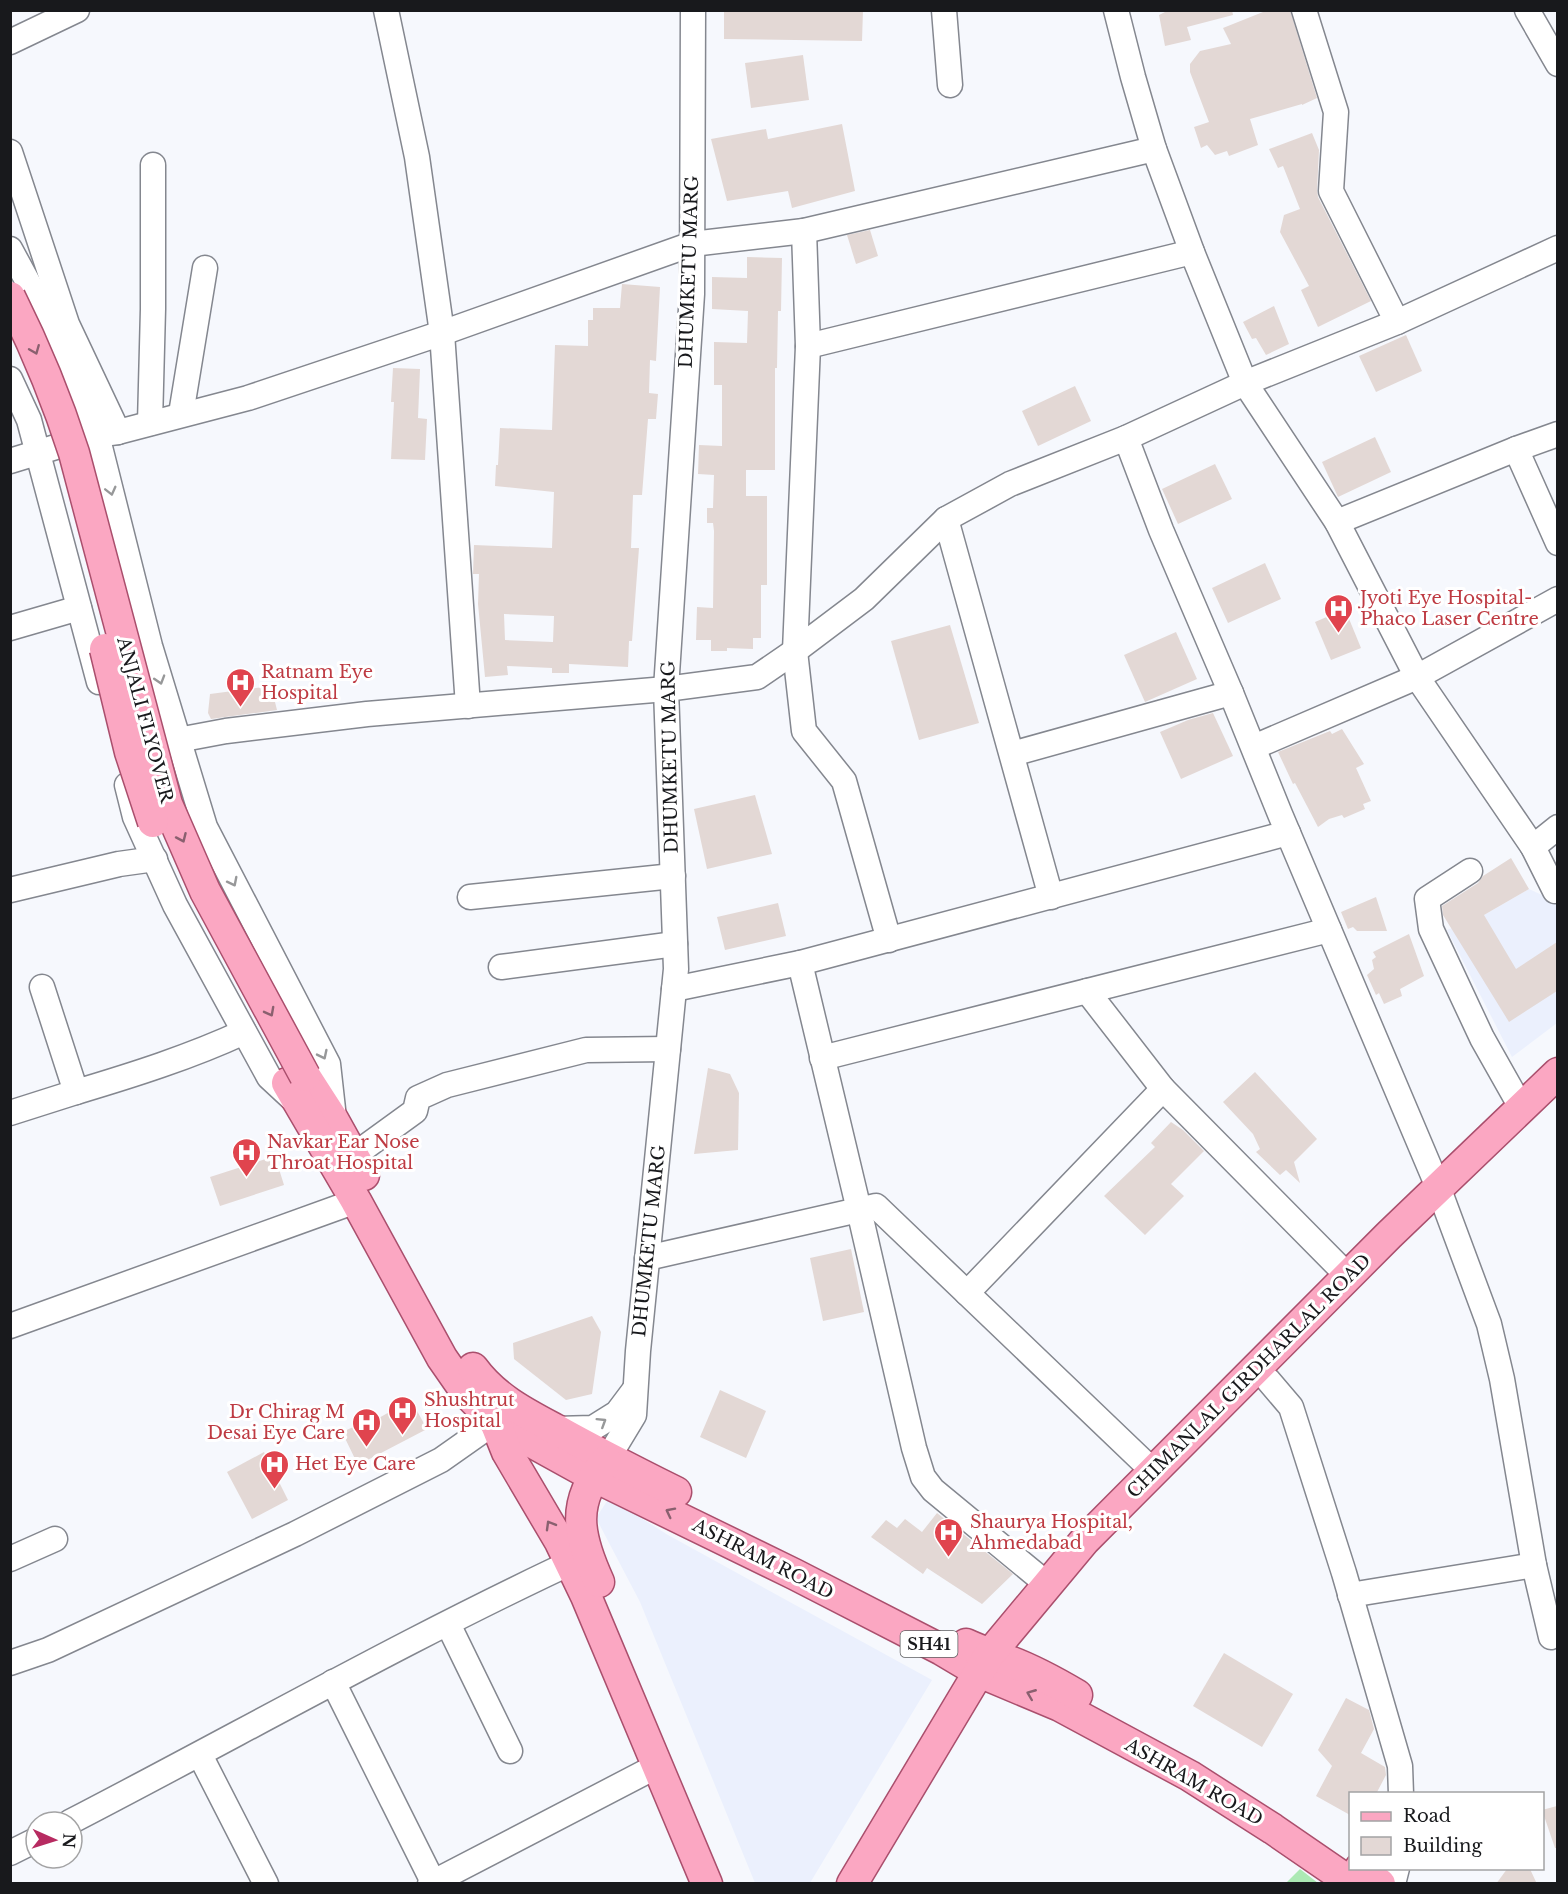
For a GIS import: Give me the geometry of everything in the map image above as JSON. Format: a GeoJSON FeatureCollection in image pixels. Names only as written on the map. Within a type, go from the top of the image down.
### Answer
{"type":"FeatureCollection","features":[{"type":"Feature","properties":{"kind":"main road","name":"ANJALI FLYOVER"},"geometry":{"type":"LineString","coordinates":[[10,297],[26,328],[63,418],[74,453],[167,804],[297,1088]]}},
{"type":"Feature","properties":{"kind":"main road","name":"ANJALI FLYOVER"},"geometry":{"type":"LineString","coordinates":[[10,344],[55,456],[130,752],[148,809],[201,927],[297,1088],[334,1121]]}},
{"type":"Feature","properties":{"kind":"main road","name":"CHIMANLAL GIRDHARLAL ROAD"},"geometry":{"type":"LineString","coordinates":[[870,1884],[975,1708],[994,1667],[1096,1550],[1268,1380],[1521,1107],[1557,1073]]}},
{"type":"Feature","properties":{"kind":"main road","name":"ASHRAM ROAD"},"geometry":{"type":"LineString","coordinates":[[297,1088],[442,1358],[465,1391],[601,1467],[994,1667],[1060,1706],[1190,1776],[1353,1884]]}},
{"type":"Feature","properties":{"kind":"main road","name":"CHIMANLAL GIRDHARLAL ROAD"},"geometry":{"type":"LineString","coordinates":[[852,1884],[1047,1584],[1085,1540],[1348,1276],[1557,1095]]}},
{"type":"Feature","properties":{"kind":"main road","name":"ASHRAM ROAD"},"geometry":{"type":"LineString","coordinates":[[334,1121],[458,1348],[484,1383],[501,1412],[554,1429],[601,1467]]}},
{"type":"Feature","properties":{"kind":"main road"},"geometry":{"type":"LineString","coordinates":[[501,1412],[507,1452],[560,1542],[579,1559],[727,1884]]}},
{"type":"Feature","properties":{"kind":"main road"},"geometry":{"type":"LineString","coordinates":[[601,1467],[584,1496],[580,1521],[579,1559],[586,1596],[707,1884]]}},
{"type":"Feature","properties":{"kind":"main road","name":"ASHRAM ROAD"},"geometry":{"type":"LineString","coordinates":[[994,1667],[1067,1690],[1100,1710],[1137,1728],[1247,1791],[1349,1861]]}},
{"type":"Feature","properties":{"kind":"main road"},"geometry":{"type":"LineString","coordinates":[[1361,1870],[1380,1884]]}},
{"type":"Feature","properties":{"kind":"street"},"geometry":{"type":"LineString","coordinates":[[11,40],[77,10]]}},
{"type":"Feature","properties":{"kind":"street"},"geometry":{"type":"LineString","coordinates":[[386,10],[417,157],[442,333],[468,705]]}},
{"type":"Feature","properties":{"kind":"street","name":"DHUMKETU MARG"},"geometry":{"type":"LineString","coordinates":[[601,1467],[634,1415],[676,969],[666,689],[692,294],[693,10]]}},
{"type":"Feature","properties":{"kind":"street"},"geometry":{"type":"LineString","coordinates":[[944,10],[950,85]]}},
{"type":"Feature","properties":{"kind":"street"},"geometry":{"type":"LineString","coordinates":[[1116,10],[1154,149],[1192,252],[1245,383],[1337,522],[1417,677],[1533,847],[1555,891]]}},
{"type":"Feature","properties":{"kind":"street"},"geometry":{"type":"LineString","coordinates":[[1304,10],[1336,112],[1331,191],[1397,322]]}},
{"type":"Feature","properties":{"kind":"street"},"geometry":{"type":"LineString","coordinates":[[1527,10],[1557,64]]}},
{"type":"Feature","properties":{"kind":"street"},"geometry":{"type":"LineString","coordinates":[[10,460],[248,398],[442,333],[692,244],[804,231],[1154,149]]}},
{"type":"Feature","properties":{"kind":"street"},"geometry":{"type":"LineString","coordinates":[[10,152],[67,324],[107,433],[100,447],[150,646],[205,827],[328,1064],[334,1121]]}},
{"type":"Feature","properties":{"kind":"street"},"geometry":{"type":"LineString","coordinates":[[150,423],[153,165]]}},
{"type":"Feature","properties":{"kind":"street"},"geometry":{"type":"LineString","coordinates":[[804,231],[808,346],[795,651],[804,731],[844,781],[889,940]]}},
{"type":"Feature","properties":{"kind":"street"},"geometry":{"type":"LineString","coordinates":[[178,740],[226,731],[367,714],[666,689],[757,677],[864,599],[946,519],[1010,484],[1126,438],[1245,383],[1397,322],[1557,248]]}},
{"type":"Feature","properties":{"kind":"street"},"geometry":{"type":"LineString","coordinates":[[10,249],[107,433]]}},
{"type":"Feature","properties":{"kind":"street"},"geometry":{"type":"LineString","coordinates":[[808,346],[1192,252]]}},
{"type":"Feature","properties":{"kind":"street"},"geometry":{"type":"LineString","coordinates":[[181,414],[205,268]]}},
{"type":"Feature","properties":{"kind":"street"},"geometry":{"type":"LineString","coordinates":[[10,379],[29,420],[135,817],[175,904],[268,1077],[297,1088]]}},
{"type":"Feature","properties":{"kind":"street"},"geometry":{"type":"LineString","coordinates":[[1337,522],[1516,448],[1557,434]]}},
{"type":"Feature","properties":{"kind":"street"},"geometry":{"type":"LineString","coordinates":[[1126,438],[1161,530],[1254,747],[1440,1195],[1489,1324],[1502,1379],[1534,1564],[1551,1637]]}},
{"type":"Feature","properties":{"kind":"street"},"geometry":{"type":"LineString","coordinates":[[1516,448],[1557,543]]}},
{"type":"Feature","properties":{"kind":"street"},"geometry":{"type":"LineString","coordinates":[[946,519],[1051,897]]}},
{"type":"Feature","properties":{"kind":"street"},"geometry":{"type":"LineString","coordinates":[[1254,747],[1417,677],[1557,599]]}},
{"type":"Feature","properties":{"kind":"street"},"geometry":{"type":"LineString","coordinates":[[10,628],[79,608]]}},
{"type":"Feature","properties":{"kind":"street"},"geometry":{"type":"LineString","coordinates":[[1012,754],[1231,693]]}},
{"type":"Feature","properties":{"kind":"street"},"geometry":{"type":"LineString","coordinates":[[1533,847],[1557,827]]}},
{"type":"Feature","properties":{"kind":"street"},"geometry":{"type":"LineString","coordinates":[[674,989],[800,963],[1288,833]]}},
{"type":"Feature","properties":{"kind":"street"},"geometry":{"type":"LineString","coordinates":[[10,890],[119,864],[155,859]]}},
{"type":"Feature","properties":{"kind":"street"},"geometry":{"type":"LineString","coordinates":[[1470,872],[1426,899],[1431,929],[1482,1038],[1521,1107]]}},
{"type":"Feature","properties":{"kind":"street"},"geometry":{"type":"LineString","coordinates":[[470,897],[673,876]]}},
{"type":"Feature","properties":{"kind":"street"},"geometry":{"type":"LineString","coordinates":[[822,1058],[1329,930]]}},
{"type":"Feature","properties":{"kind":"street"},"geometry":{"type":"LineString","coordinates":[[501,967],[675,944]]}},
{"type":"Feature","properties":{"kind":"street"},"geometry":{"type":"LineString","coordinates":[[800,963],[904,1409],[923,1477],[933,1490],[1047,1584]]}},
{"type":"Feature","properties":{"kind":"street"},"geometry":{"type":"LineString","coordinates":[[42,987],[76,1092]]}},
{"type":"Feature","properties":{"kind":"street"},"geometry":{"type":"LineString","coordinates":[[1087,991],[1163,1089],[1348,1276]]}},
{"type":"Feature","properties":{"kind":"street"},"geometry":{"type":"LineString","coordinates":[[10,1113],[157,1067],[244,1032]]}},
{"type":"Feature","properties":{"kind":"street"},"geometry":{"type":"LineString","coordinates":[[353,1156],[415,1112],[418,1098],[447,1085],[586,1050],[668,1049]]}},
{"type":"Feature","properties":{"kind":"street"},"geometry":{"type":"LineString","coordinates":[[967,1293],[1163,1089]]}},
{"type":"Feature","properties":{"kind":"street"},"geometry":{"type":"LineString","coordinates":[[10,1326],[356,1201]]}},
{"type":"Feature","properties":{"kind":"street"},"geometry":{"type":"LineString","coordinates":[[647,1258],[876,1206],[1154,1472]]}},
{"type":"Feature","properties":{"kind":"street"},"geometry":{"type":"LineString","coordinates":[[1268,1380],[1291,1407],[1350,1595],[1400,1766],[1401,1792]]}},
{"type":"Feature","properties":{"kind":"street"},"geometry":{"type":"LineString","coordinates":[[554,1429],[593,1428],[617,1413],[636,1387]]}},
{"type":"Feature","properties":{"kind":"street"},"geometry":{"type":"LineString","coordinates":[[10,1663],[48,1650],[295,1534],[441,1460],[501,1412]]}},
{"type":"Feature","properties":{"kind":"street"},"geometry":{"type":"LineString","coordinates":[[10,1559],[55,1539]]}},
{"type":"Feature","properties":{"kind":"street"},"geometry":{"type":"LineString","coordinates":[[84,1815],[200,1755],[333,1682],[579,1559]]}},
{"type":"Feature","properties":{"kind":"street"},"geometry":{"type":"LineString","coordinates":[[1350,1595],[1534,1564]]}},
{"type":"Feature","properties":{"kind":"street"},"geometry":{"type":"LineString","coordinates":[[448,1624],[510,1751]]}},
{"type":"Feature","properties":{"kind":"street"},"geometry":{"type":"LineString","coordinates":[[333,1682],[432,1883],[657,1766]]}},
{"type":"Feature","properties":{"kind":"street"},"geometry":{"type":"LineString","coordinates":[[200,1755],[267,1884]]}},
{"type":"Feature","properties":{"kind":"street"},"geometry":{"type":"LineString","coordinates":[[10,1853],[24,1846]]}},
{"type":"Feature","properties":{"kind":"shaded area"},"geometry":{"type":"Polygon","coordinates":[[[1529,889],[1557,902],[1557,1023],[1512,1057],[1447,930],[1484,915],[1529,889]]]}},
{"type":"Feature","properties":{"kind":"shaded area"},"geometry":{"type":"Polygon","coordinates":[[[609,1498],[668,1535],[932,1680],[810,1883],[755,1883],[640,1602],[596,1518],[609,1498]]]}},
{"type":"Feature","properties":{"kind":"green space"},"geometry":{"type":"Polygon","coordinates":[[[1300,1869],[1318,1883],[1286,1883],[1300,1869]]]}},
{"type":"Feature","properties":{"kind":"building"},"geometry":{"type":"Polygon","coordinates":[[[724,10],[863,10],[862,41],[724,39],[724,10]]]}},
{"type":"Feature","properties":{"kind":"building"},"geometry":{"type":"Polygon","coordinates":[[[1169,10],[1232,10],[1233,15],[1187,27],[1191,40],[1165,46],[1159,15],[1169,10]]]}},
{"type":"Feature","properties":{"kind":"building"},"geometry":{"type":"Polygon","coordinates":[[[1268,10],[1290,10],[1317,98],[1302,105],[1250,119],[1258,145],[1229,156],[1227,151],[1215,155],[1207,145],[1201,148],[1194,127],[1209,122],[1190,72],[1190,64],[1200,51],[1231,44],[1223,28],[1268,10]]]}},
{"type":"Feature","properties":{"kind":"building"},"geometry":{"type":"Polygon","coordinates":[[[803,55],[809,100],[751,108],[745,63],[803,55]]]}},
{"type":"Feature","properties":{"kind":"building"},"geometry":{"type":"Polygon","coordinates":[[[842,124],[855,191],[792,208],[788,191],[727,201],[711,139],[766,129],[768,139],[842,124]]]}},
{"type":"Feature","properties":{"kind":"building"},"geometry":{"type":"Polygon","coordinates":[[[1312,133],[1319,150],[1318,197],[1371,301],[1318,327],[1301,290],[1309,286],[1280,232],[1284,215],[1300,209],[1283,166],[1278,168],[1269,149],[1312,133]]]}},
{"type":"Feature","properties":{"kind":"building"},"geometry":{"type":"Polygon","coordinates":[[[870,230],[878,256],[856,264],[847,235],[870,230]]]}},
{"type":"Feature","properties":{"kind":"building"},"geometry":{"type":"Polygon","coordinates":[[[747,257],[782,258],[781,311],[778,311],[777,368],[775,368],[775,470],[746,470],[746,496],[767,496],[767,585],[761,585],[761,638],[753,638],[753,649],[727,648],[727,651],[711,651],[711,640],[696,640],[697,607],[713,608],[714,531],[713,523],[707,523],[707,508],[713,508],[714,475],[698,474],[699,445],[722,446],[722,385],[714,385],[714,342],[747,343],[748,311],[712,309],[712,277],[747,278],[747,257]]]}},
{"type":"Feature","properties":{"kind":"building"},"geometry":{"type":"Polygon","coordinates":[[[622,284],[660,287],[656,361],[650,360],[649,393],[658,394],[656,419],[648,419],[642,495],[633,495],[631,548],[639,548],[628,667],[569,664],[569,673],[552,673],[552,668],[507,666],[508,675],[485,677],[478,604],[479,574],[473,574],[474,545],[552,548],[554,492],[495,486],[500,428],[552,430],[555,345],[588,346],[588,320],[593,320],[593,308],[620,308],[622,284]],[[504,614],[505,640],[553,642],[554,616],[504,614]]]}},
{"type":"Feature","properties":{"kind":"building"},"geometry":{"type":"Polygon","coordinates":[[[1274,306],[1289,344],[1266,355],[1256,338],[1252,339],[1243,322],[1274,306]]]}},
{"type":"Feature","properties":{"kind":"building"},"geometry":{"type":"Polygon","coordinates":[[[1406,335],[1422,371],[1376,392],[1359,356],[1406,335]]]}},
{"type":"Feature","properties":{"kind":"building"},"geometry":{"type":"Polygon","coordinates":[[[393,368],[420,369],[418,418],[427,419],[425,460],[391,459],[393,368]]]}},
{"type":"Feature","properties":{"kind":"building"},"geometry":{"type":"Polygon","coordinates":[[[1075,386],[1091,421],[1038,446],[1022,411],[1075,386]]]}},
{"type":"Feature","properties":{"kind":"building"},"geometry":{"type":"Polygon","coordinates":[[[1375,437],[1391,472],[1338,497],[1322,462],[1375,437]]]}},
{"type":"Feature","properties":{"kind":"building"},"geometry":{"type":"Polygon","coordinates":[[[1215,464],[1232,499],[1178,524],[1162,489],[1215,464]]]}},
{"type":"Feature","properties":{"kind":"building"},"geometry":{"type":"Polygon","coordinates":[[[1265,563],[1281,599],[1228,623],[1212,588],[1265,563]]]}},
{"type":"Feature","properties":{"kind":"building"},"geometry":{"type":"Polygon","coordinates":[[[1345,609],[1361,648],[1331,660],[1315,622],[1345,609]]]}},
{"type":"Feature","properties":{"kind":"building"},"geometry":{"type":"Polygon","coordinates":[[[950,625],[979,723],[919,740],[891,641],[950,625]]]}},
{"type":"Feature","properties":{"kind":"building"},"geometry":{"type":"Polygon","coordinates":[[[1176,632],[1197,679],[1145,702],[1124,655],[1176,632]]]}},
{"type":"Feature","properties":{"kind":"building"},"geometry":{"type":"Polygon","coordinates":[[[271,686],[277,710],[211,719],[208,713],[210,694],[271,686]]]}},
{"type":"Feature","properties":{"kind":"building"},"geometry":{"type":"Polygon","coordinates":[[[1213,713],[1233,756],[1181,779],[1160,732],[1188,720],[1213,713]]]}},
{"type":"Feature","properties":{"kind":"building"},"geometry":{"type":"Polygon","coordinates":[[[1342,729],[1364,764],[1356,768],[1371,801],[1363,804],[1365,809],[1344,818],[1342,815],[1329,819],[1318,827],[1295,783],[1293,784],[1278,752],[1330,731],[1332,734],[1342,729]]]}},
{"type":"Feature","properties":{"kind":"building"},"geometry":{"type":"Polygon","coordinates":[[[755,795],[772,854],[707,869],[694,809],[755,795]]]}},
{"type":"Feature","properties":{"kind":"building"},"geometry":{"type":"Polygon","coordinates":[[[1511,858],[1529,889],[1484,915],[1516,969],[1557,942],[1557,991],[1509,1022],[1443,915],[1442,906],[1511,858]]]}},
{"type":"Feature","properties":{"kind":"building"},"geometry":{"type":"Polygon","coordinates":[[[1376,897],[1387,931],[1357,931],[1353,927],[1348,929],[1341,912],[1376,897]]]}},
{"type":"Feature","properties":{"kind":"building"},"geometry":{"type":"Polygon","coordinates":[[[778,903],[786,936],[725,950],[717,917],[778,903]]]}},
{"type":"Feature","properties":{"kind":"building"},"geometry":{"type":"Polygon","coordinates":[[[1409,934],[1424,976],[1400,989],[1402,996],[1384,1004],[1379,993],[1376,995],[1367,975],[1374,969],[1372,960],[1376,957],[1373,952],[1409,934]]]}},
{"type":"Feature","properties":{"kind":"building"},"geometry":{"type":"Polygon","coordinates":[[[708,1068],[730,1074],[739,1093],[738,1150],[694,1154],[708,1068]]]}},
{"type":"Feature","properties":{"kind":"building"},"geometry":{"type":"Polygon","coordinates":[[[1255,1072],[1317,1139],[1294,1162],[1300,1183],[1286,1170],[1280,1175],[1256,1152],[1260,1149],[1253,1134],[1223,1102],[1255,1072]]]}},
{"type":"Feature","properties":{"kind":"building"},"geometry":{"type":"Polygon","coordinates":[[[1171,1122],[1183,1130],[1204,1151],[1171,1184],[1184,1196],[1145,1235],[1104,1196],[1155,1147],[1151,1143],[1171,1122]]]}},
{"type":"Feature","properties":{"kind":"building"},"geometry":{"type":"Polygon","coordinates":[[[275,1156],[284,1185],[220,1206],[210,1177],[275,1156]]]}},
{"type":"Feature","properties":{"kind":"building"},"geometry":{"type":"Polygon","coordinates":[[[851,1249],[864,1312],[823,1321],[810,1258],[851,1249]]]}},
{"type":"Feature","properties":{"kind":"building"},"geometry":{"type":"Polygon","coordinates":[[[592,1316],[601,1332],[592,1394],[566,1400],[514,1359],[513,1343],[592,1316]]]}},
{"type":"Feature","properties":{"kind":"building"},"geometry":{"type":"Polygon","coordinates":[[[720,1390],[766,1411],[746,1458],[700,1437],[720,1390]]]}},
{"type":"Feature","properties":{"kind":"building"},"geometry":{"type":"Polygon","coordinates":[[[411,1400],[427,1429],[358,1465],[342,1432],[367,1421],[368,1424],[411,1400]]]}},
{"type":"Feature","properties":{"kind":"building"},"geometry":{"type":"Polygon","coordinates":[[[264,1452],[288,1500],[252,1519],[227,1472],[264,1452]]]}},
{"type":"Feature","properties":{"kind":"building"},"geometry":{"type":"Polygon","coordinates":[[[937,1513],[1013,1574],[982,1604],[927,1568],[923,1574],[871,1537],[886,1520],[897,1528],[905,1519],[922,1532],[937,1513]]]}},
{"type":"Feature","properties":{"kind":"building"},"geometry":{"type":"Polygon","coordinates":[[[1224,1653],[1293,1694],[1262,1747],[1193,1706],[1224,1653]]]}},
{"type":"Feature","properties":{"kind":"building"},"geometry":{"type":"Polygon","coordinates":[[[1346,1698],[1369,1710],[1374,1729],[1361,1753],[1385,1767],[1386,1775],[1377,1792],[1349,1792],[1349,1814],[1316,1796],[1332,1766],[1318,1750],[1346,1698]]]}},
{"type":"Feature","properties":{"kind":"building"},"geometry":{"type":"Polygon","coordinates":[[[1557,1806],[1557,1848],[1555,1848],[1544,1816],[1544,1809],[1557,1806]]]}},
{"type":"Feature","properties":{"kind":"building"},"geometry":{"type":"Polygon","coordinates":[[[1506,1870],[1530,1870],[1537,1884],[1496,1884],[1506,1870]]]}},
{"type":"Feature","properties":{"kind":"place","name":"Jyoti Eye Hospital- Phaco Laser Centre"},"geometry":{"type":"Point","coordinates":[1339,634]}},
{"type":"Feature","properties":{"kind":"place","name":"Ratnam Eye Hospital"},"geometry":{"type":"Point","coordinates":[240,708]}},
{"type":"Feature","properties":{"kind":"place","name":"Navkar Ear Nose Throat Hospital"},"geometry":{"type":"Point","coordinates":[246,1178]}},
{"type":"Feature","properties":{"kind":"place","name":"Shushtrut Hospital"},"geometry":{"type":"Point","coordinates":[403,1436]}},
{"type":"Feature","properties":{"kind":"place","name":"Dr Chirag M Desai Eye Care"},"geometry":{"type":"Point","coordinates":[366,1448]}},
{"type":"Feature","properties":{"kind":"place","name":"Het Eye Care"},"geometry":{"type":"Point","coordinates":[274,1490]}},
{"type":"Feature","properties":{"kind":"place","name":"Shaurya Hospital, Ahmedabad"},"geometry":{"type":"Point","coordinates":[949,1558]}}]}
